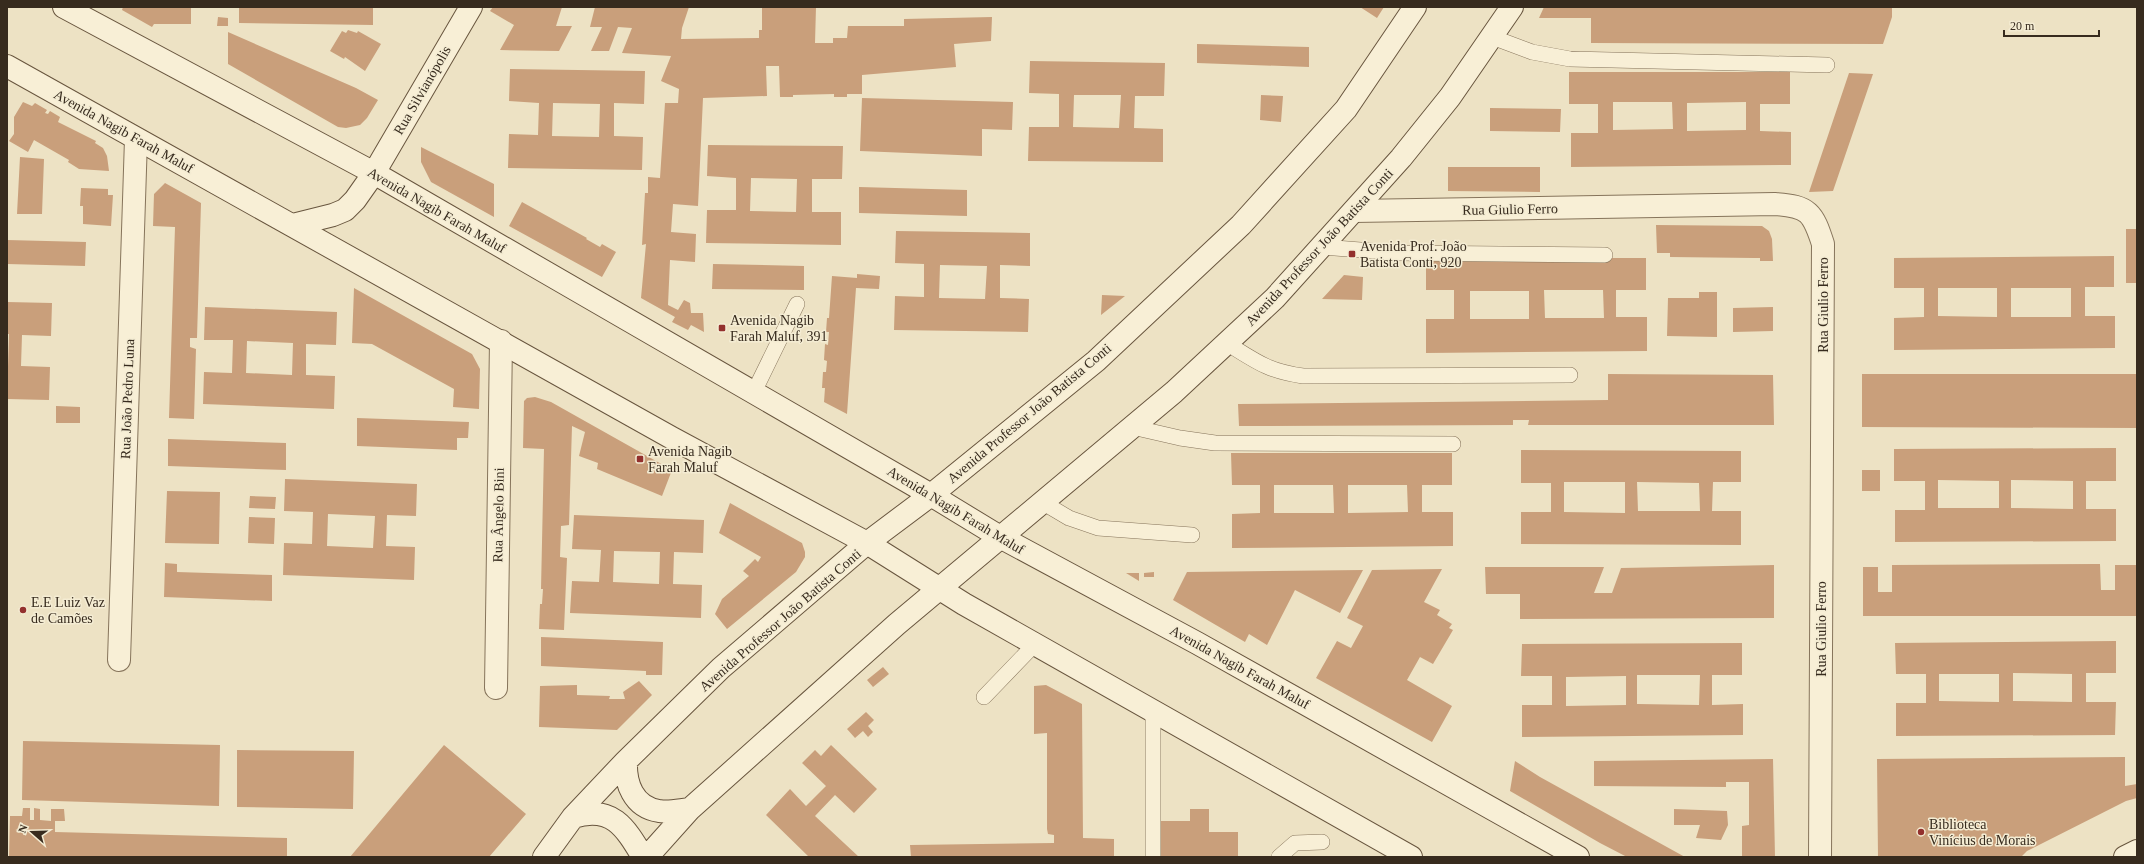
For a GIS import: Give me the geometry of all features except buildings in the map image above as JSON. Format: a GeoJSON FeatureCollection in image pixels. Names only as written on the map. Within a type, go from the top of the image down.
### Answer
{"type":"FeatureCollection","features":[{"type":"Feature","properties":{"kind":"main road","name":"Avenida Nagib Farah Maluf"},"geometry":{"type":"LineString","coordinates":[[64,7],[374,173],[931,495],[1000,538],[1197,642],[1578,857]]}},
{"type":"Feature","properties":{"kind":"main road","name":"Rua Silvianópolis"},"geometry":{"type":"LineString","coordinates":[[293,225],[333,215],[346,210],[355,200],[374,173],[471,7]]}},
{"type":"Feature","properties":{"kind":"main road","name":"Avenida Professor João Batista Conti"},"geometry":{"type":"LineString","coordinates":[[544,857],[573,817],[626,761],[721,668],[867,543],[931,495],[1096,361],[1241,226],[1346,109],[1415,7]]}},
{"type":"Feature","properties":{"kind":"main road","name":"Avenida Professor João Batista Conti"},"geometry":{"type":"LineString","coordinates":[[647,857],[690,808],[897,624],[1174,392],[1228,344],[1275,298],[1401,158],[1450,97],[1512,7]]}},
{"type":"Feature","properties":{"kind":"main road","name":"Avenida Nagib Farah Maluf"},"geometry":{"type":"LineString","coordinates":[[7,66],[672,438],[867,543],[939,588],[1035,644],[1411,857]]}},
{"type":"Feature","properties":{"kind":"main road","name":"Rua João Pedro Luna"},"geometry":{"type":"LineString","coordinates":[[119,660],[136,138]]}},
{"type":"Feature","properties":{"kind":"main road","name":"Rua Giulio Ferro"},"geometry":{"type":"LineString","coordinates":[[1354,211],[1775,204],[1791,205],[1805,210],[1815,221],[1823,244],[1820,857]]}},
{"type":"Feature","properties":{"kind":"main road","name":"Rua Ângelo Bini"},"geometry":{"type":"LineString","coordinates":[[496,688],[501,341]]}},
{"type":"Feature","properties":{"kind":"main road"},"geometry":{"type":"LineString","coordinates":[[626,761],[628,785],[634,798],[645,807],[659,811],[690,808]]}},
{"type":"Feature","properties":{"kind":"main road"},"geometry":{"type":"LineString","coordinates":[[573,817],[588,813],[604,814],[618,822],[631,837],[643,857]]}},
{"type":"Feature","properties":{"kind":"main road"},"geometry":{"type":"LineString","coordinates":[[2125,857],[2137,851]]}},
{"type":"Feature","properties":{"kind":"lane"},"geometry":{"type":"LineString","coordinates":[[1492,37],[1532,52],[1570,59],[1827,65]]}},
{"type":"Feature","properties":{"kind":"lane"},"geometry":{"type":"LineString","coordinates":[[1322,247],[1398,253],[1605,255]]}},
{"type":"Feature","properties":{"kind":"lane"},"geometry":{"type":"LineString","coordinates":[[754,392],[797,304]]}},
{"type":"Feature","properties":{"kind":"lane"},"geometry":{"type":"LineString","coordinates":[[1228,344],[1259,364],[1279,373],[1303,376],[1570,375]]}},
{"type":"Feature","properties":{"kind":"lane"},"geometry":{"type":"LineString","coordinates":[[1132,427],[1180,438],[1215,443],[1453,444]]}},
{"type":"Feature","properties":{"kind":"lane"},"geometry":{"type":"LineString","coordinates":[[1042,502],[1069,518],[1098,528],[1192,535]]}},
{"type":"Feature","properties":{"kind":"lane"},"geometry":{"type":"LineString","coordinates":[[984,697],[1035,644]]}},
{"type":"Feature","properties":{"kind":"lane"},"geometry":{"type":"LineString","coordinates":[[1153,712],[1153,857]]}},
{"type":"Feature","properties":{"kind":"lane"},"geometry":{"type":"LineString","coordinates":[[1279,857],[1295,843],[1322,842]]}},
{"type":"Feature","properties":{"kind":"place","name":"Avenida Prof. João Batista Conti, 920"},"geometry":{"type":"Point","coordinates":[1352,254]}},
{"type":"Feature","properties":{"kind":"place","name":"Avenida Nagib Farah Maluf, 391"},"geometry":{"type":"Point","coordinates":[722,328]}},
{"type":"Feature","properties":{"kind":"place","name":"Avenida Nagib Farah Maluf"},"geometry":{"type":"Point","coordinates":[640,459]}},
{"type":"Feature","properties":{"kind":"place","name":"E.E Luiz Vaz de Camões"},"geometry":{"type":"Point","coordinates":[23,610]}},
{"type":"Feature","properties":{"kind":"place","name":"Biblioteca Vinícius de Morais"},"geometry":{"type":"Point","coordinates":[1921,832]}}]}
